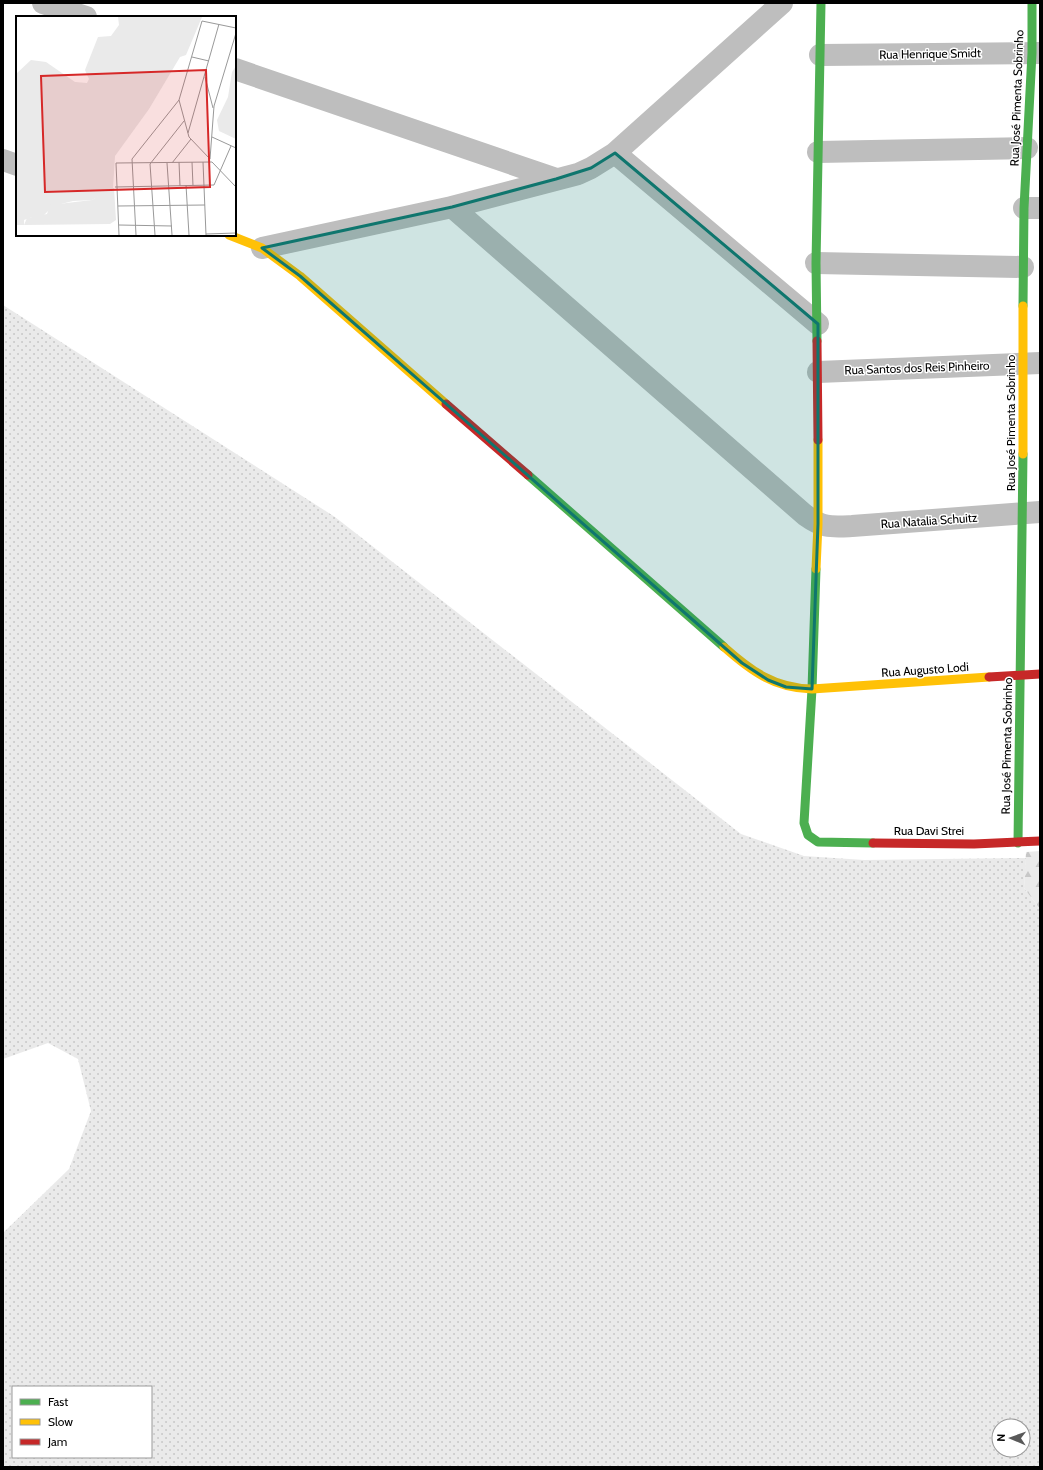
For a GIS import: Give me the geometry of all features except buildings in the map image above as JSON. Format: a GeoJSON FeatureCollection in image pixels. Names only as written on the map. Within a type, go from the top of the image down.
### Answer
{"type":"FeatureCollection","features":[{"type":"Feature","properties":{"kind":"street"},"geometry":{"type":"LineString","coordinates":[[51,5],[80,3]]}},
{"type":"Feature","properties":{"kind":"street"},"geometry":{"type":"LineString","coordinates":[[262,248],[452,207],[578,174],[591,168],[615,153],[782,3]]}},
{"type":"Feature","properties":{"kind":"street"},"geometry":{"type":"LineString","coordinates":[[812,689],[818,524],[818,324],[816,263],[821,3]]}},
{"type":"Feature","properties":{"kind":"street","name":"Rua José Pimenta Sobrinho"},"geometry":{"type":"LineString","coordinates":[[1018,843],[1020,675],[1032,513],[1031,364],[1023,267],[1032,208],[1027,148],[1036,53],[1032,3]]}},
{"type":"Feature","properties":{"kind":"street"},"geometry":{"type":"LineString","coordinates":[[51,5],[83,16]]}},
{"type":"Feature","properties":{"kind":"street","name":"Rua Henrique Smidt"},"geometry":{"type":"LineString","coordinates":[[820,56],[1036,53]]}},
{"type":"Feature","properties":{"kind":"street"},"geometry":{"type":"LineString","coordinates":[[236,68],[556,180]]}},
{"type":"Feature","properties":{"kind":"street"},"geometry":{"type":"LineString","coordinates":[[818,152],[1027,148]]}},
{"type":"Feature","properties":{"kind":"street"},"geometry":{"type":"LineString","coordinates":[[615,153],[818,324]]}},
{"type":"Feature","properties":{"kind":"street"},"geometry":{"type":"LineString","coordinates":[[3,160],[16,165]]}},
{"type":"Feature","properties":{"kind":"street"},"geometry":{"type":"LineString","coordinates":[[452,207],[818,524]]}},
{"type":"Feature","properties":{"kind":"street","name":"Rua Augusto Lodi"},"geometry":{"type":"LineString","coordinates":[[232,236],[262,248],[300,276],[742,663],[768,680],[786,687],[812,689],[1040,674]]}},
{"type":"Feature","properties":{"kind":"street"},"geometry":{"type":"LineString","coordinates":[[816,263],[1023,267]]}},
{"type":"Feature","properties":{"kind":"street","name":"Rua Santos dos Reis Pinheiro"},"geometry":{"type":"LineString","coordinates":[[818,372],[1031,364]]}},
{"type":"Feature","properties":{"kind":"street","name":"Rua Natalia Schuitz"},"geometry":{"type":"LineString","coordinates":[[818,524],[833,526],[860,526],[1032,513]]}},
{"type":"Feature","properties":{"kind":"street","name":"Rua Davi Strei"},"geometry":{"type":"LineString","coordinates":[[812,689],[804,823],[805,830],[810,838],[818,842],[1018,843],[1040,841]]}},
{"type":"Feature","properties":{"kind":"highlighted area"},"geometry":{"type":"Polygon","coordinates":[[[615,153],[818,324],[818,524],[812,689],[786,687],[768,680],[742,663],[300,276],[262,248],[452,207],[591,168],[615,153]]]}},
{"type":"Feature","properties":{"kind":"green space"},"geometry":{"type":"Polygon","coordinates":[[[3,305],[335,517],[741,834],[804,856],[864,860],[1026,858],[1024,888],[1040,909],[1040,1467],[3,1467],[3,1233],[69,1169],[91,1111],[78,1059],[48,1043],[3,1059],[3,305]]]}},
{"type":"Feature","properties":{"kind":"green space"},"geometry":{"type":"Polygon","coordinates":[[[1040,851],[1040,909],[1024,888],[1026,852],[1040,851]]]}},
{"type":"Feature","properties":{"kind":"traffic: fast"},"geometry":{"type":"LineString","coordinates":[[817,341],[816,263],[821,3]]}},
{"type":"Feature","properties":{"kind":"traffic: fast"},"geometry":{"type":"LineString","coordinates":[[1023,306],[1024,208],[1032,53],[1032,3]]}},
{"type":"Feature","properties":{"kind":"traffic: fast"},"geometry":{"type":"LineString","coordinates":[[1018,843],[1023,454]]}},
{"type":"Feature","properties":{"kind":"traffic: fast"},"geometry":{"type":"LineString","coordinates":[[528,475],[724,647]]}},
{"type":"Feature","properties":{"kind":"traffic: fast"},"geometry":{"type":"LineString","coordinates":[[816,569],[812,689],[804,823],[808,835],[818,842],[873,843]]}},
{"type":"Feature","properties":{"kind":"traffic: slow"},"geometry":{"type":"LineString","coordinates":[[232,236],[262,248],[300,276],[446,404]]}},
{"type":"Feature","properties":{"kind":"traffic: slow"},"geometry":{"type":"LineString","coordinates":[[1023,306],[1023,454]]}},
{"type":"Feature","properties":{"kind":"traffic: slow"},"geometry":{"type":"LineString","coordinates":[[816,569],[818,524],[818,440]]}},
{"type":"Feature","properties":{"kind":"traffic: slow"},"geometry":{"type":"LineString","coordinates":[[724,647],[744,664],[764,677],[775,682],[798,688],[812,689],[989,677]]}},
{"type":"Feature","properties":{"kind":"traffic: jam"},"geometry":{"type":"LineString","coordinates":[[817,341],[818,440]]}},
{"type":"Feature","properties":{"kind":"traffic: jam"},"geometry":{"type":"LineString","coordinates":[[446,404],[528,475]]}},
{"type":"Feature","properties":{"kind":"traffic: jam"},"geometry":{"type":"LineString","coordinates":[[989,677],[1040,674]]}},
{"type":"Feature","properties":{"kind":"traffic: jam"},"geometry":{"type":"LineString","coordinates":[[873,843],[974,844],[1040,841]]}}]}
